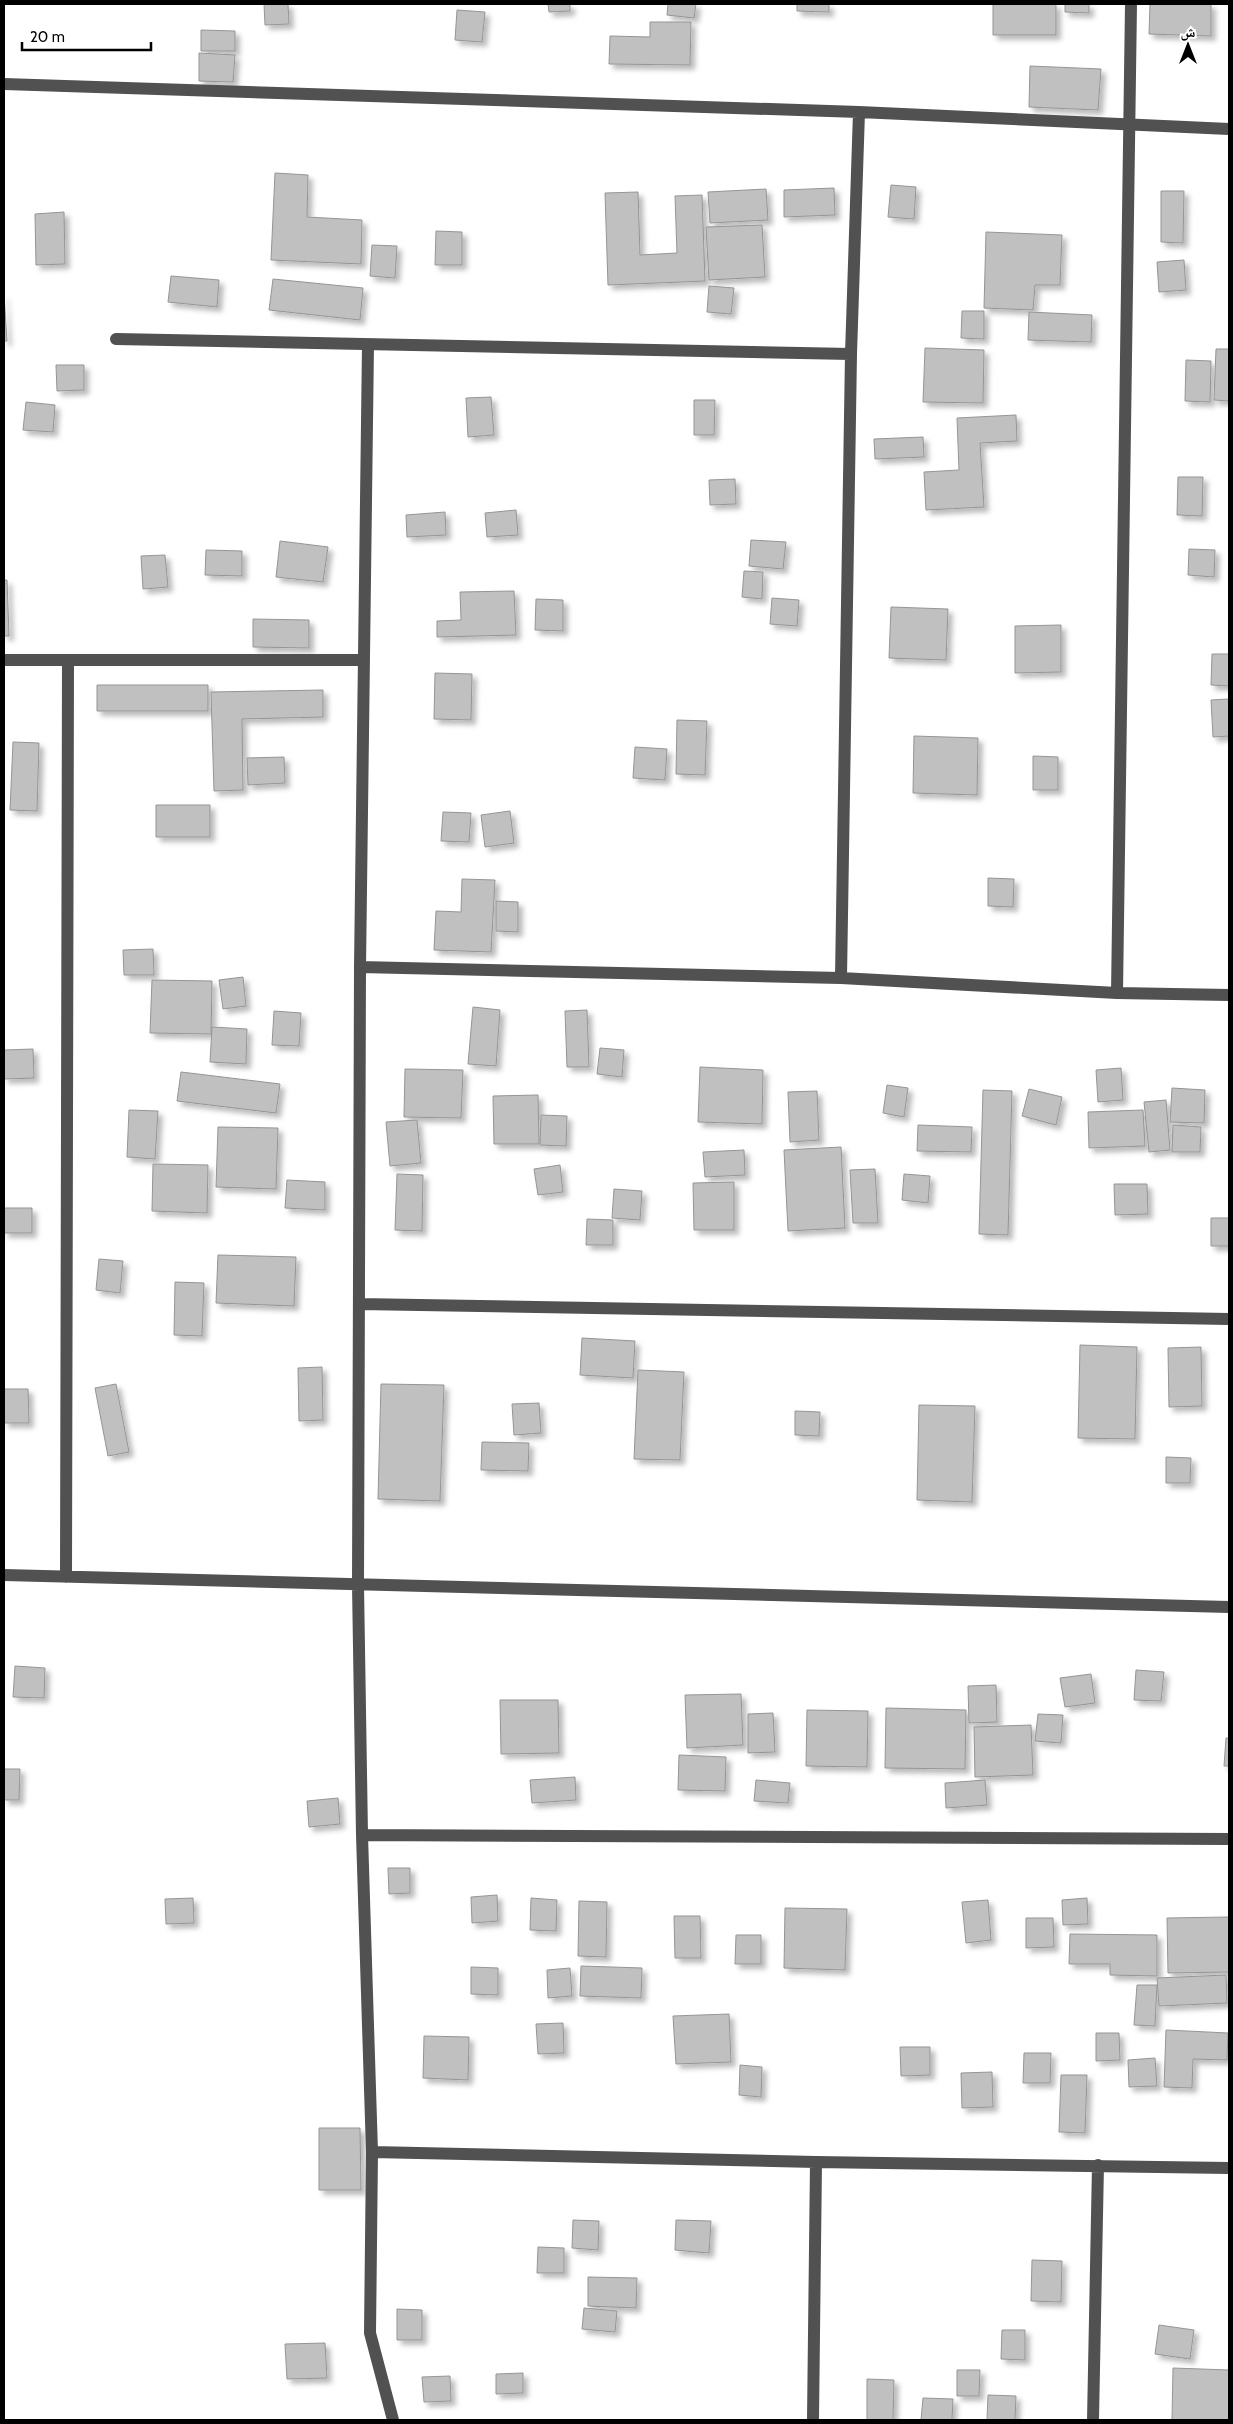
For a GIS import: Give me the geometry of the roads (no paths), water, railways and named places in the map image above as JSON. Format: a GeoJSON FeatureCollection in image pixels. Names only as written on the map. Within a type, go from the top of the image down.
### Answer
{"type":"FeatureCollection","features":[{"type":"Feature","properties":{"kind":"street"},"geometry":{"type":"LineString","coordinates":[[1117,993],[1131,4]]}},
{"type":"Feature","properties":{"kind":"street"},"geometry":{"type":"LineString","coordinates":[[4,84],[859,112],[1130,126],[1229,129]]}},
{"type":"Feature","properties":{"kind":"street"},"geometry":{"type":"LineString","coordinates":[[841,978],[851,354],[859,112]]}},
{"type":"Feature","properties":{"kind":"street"},"geometry":{"type":"LineString","coordinates":[[116,339],[851,354]]}},
{"type":"Feature","properties":{"kind":"street"},"geometry":{"type":"LineString","coordinates":[[368,345],[360,968],[358,1585],[362,1835],[372,2152],[370,2333],[393,2420]]}},
{"type":"Feature","properties":{"kind":"street"},"geometry":{"type":"LineString","coordinates":[[4,660],[363,660]]}},
{"type":"Feature","properties":{"kind":"street"},"geometry":{"type":"LineString","coordinates":[[66,1577],[68,660]]}},
{"type":"Feature","properties":{"kind":"street"},"geometry":{"type":"LineString","coordinates":[[360,968],[841,978],[1117,993],[1229,995]]}},
{"type":"Feature","properties":{"kind":"street"},"geometry":{"type":"LineString","coordinates":[[359,1304],[1229,1319]]}},
{"type":"Feature","properties":{"kind":"street"},"geometry":{"type":"LineString","coordinates":[[4,1575],[1229,1607]]}},
{"type":"Feature","properties":{"kind":"street"},"geometry":{"type":"LineString","coordinates":[[362,1835],[1229,1839]]}},
{"type":"Feature","properties":{"kind":"street"},"geometry":{"type":"LineString","coordinates":[[372,2152],[816,2162],[1229,2168]]}},
{"type":"Feature","properties":{"kind":"street"},"geometry":{"type":"LineString","coordinates":[[813,2420],[816,2162]]}},
{"type":"Feature","properties":{"kind":"street"},"geometry":{"type":"LineString","coordinates":[[1094,2420],[1098,2165]]}}]}
